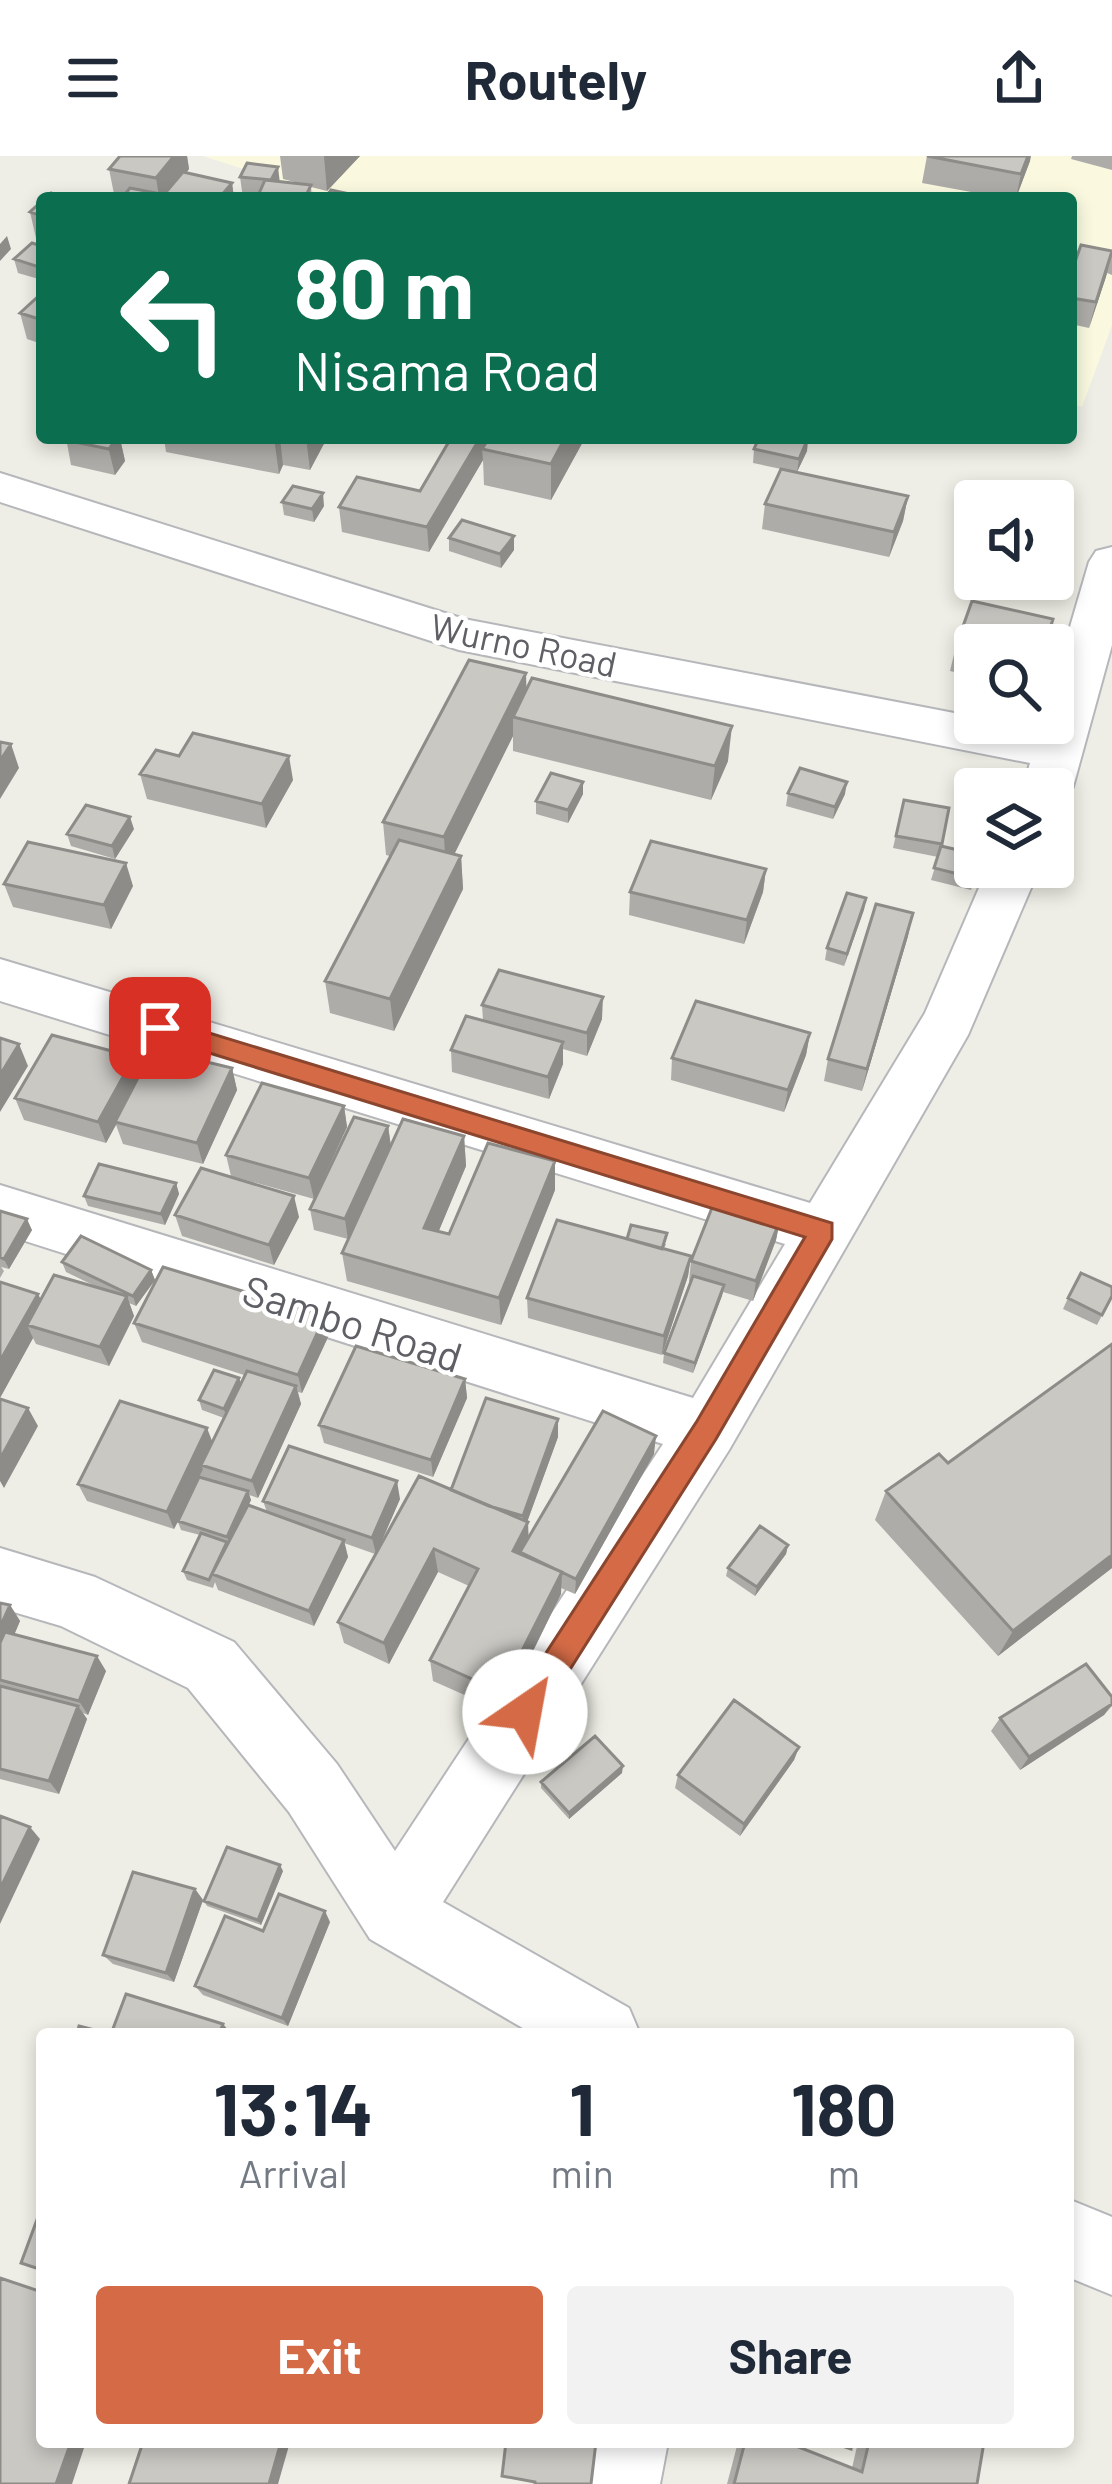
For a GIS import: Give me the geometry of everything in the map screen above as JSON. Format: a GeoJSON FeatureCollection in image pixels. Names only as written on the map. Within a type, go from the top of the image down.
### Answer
{"type":"FeatureCollection","features":[{"type":"Feature","properties":{"kind":"street","name":"Wurno Road"},"geometry":{"type":"LineString","coordinates":[[0,487],[459,634],[1045,768]]}},
{"type":"Feature","properties":{"kind":"street"},"geometry":{"type":"LineString","coordinates":[[1055,768],[1112,562]]}},
{"type":"Feature","properties":{"kind":"street"},"geometry":{"type":"LineString","coordinates":[[395,1914],[706,1430],[950,1020],[1006,888]]}},
{"type":"Feature","properties":{"kind":"street"},"geometry":{"type":"LineString","coordinates":[[0,980],[822,1231]]}},
{"type":"Feature","properties":{"kind":"street","name":"Sambo Road"},"geometry":{"type":"LineString","coordinates":[[0,1209],[706,1430]]}},
{"type":"Feature","properties":{"kind":"street"},"geometry":{"type":"LineString","coordinates":[[0,1578],[72,1599],[211,1665],[313,1788],[395,1914],[593,2028]]}},
{"type":"Feature","properties":{"kind":"street"},"geometry":{"type":"LineString","coordinates":[[1074,2240],[1112,2256]]}},
{"type":"Feature","properties":{"kind":"street"},"geometry":{"type":"LineString","coordinates":[[619,2484],[627,2448]]}},
{"type":"Feature","properties":{"kind":"shaded area"},"geometry":{"type":"Polygon","coordinates":[[[203,156],[1112,156],[1112,325],[1082,407],[1077,406],[1077,192],[315,192],[203,156]]]}},
{"type":"Feature","properties":{"kind":"building"},"geometry":{"type":"Polygon","coordinates":[[[120,156],[174,156],[156,178],[109,169],[120,156]]]}},
{"type":"Feature","properties":{"kind":"building"},"geometry":{"type":"Polygon","coordinates":[[[927,156],[1028,156],[1021,174],[927,156]]]}},
{"type":"Feature","properties":{"kind":"building"},"geometry":{"type":"Polygon","coordinates":[[[247,163],[278,167],[271,180],[240,177],[247,163]]]}},
{"type":"Feature","properties":{"kind":"building"},"geometry":{"type":"Polygon","coordinates":[[[183,172],[232,183],[224,192],[166,192],[183,172]]]}},
{"type":"Feature","properties":{"kind":"building"},"geometry":{"type":"Polygon","coordinates":[[[265,180],[311,185],[308,192],[260,192],[265,180]]]}},
{"type":"Feature","properties":{"kind":"building"},"geometry":{"type":"Polygon","coordinates":[[[32,243],[36,244],[36,266],[14,259],[32,243]]]}},
{"type":"Feature","properties":{"kind":"building"},"geometry":{"type":"Polygon","coordinates":[[[1081,245],[1112,251],[1096,302],[1077,299],[1081,245]]]}},
{"type":"Feature","properties":{"kind":"building"},"geometry":{"type":"Polygon","coordinates":[[[36,298],[36,318],[20,313],[36,298]]]}},
{"type":"Feature","properties":{"kind":"building"},"geometry":{"type":"Polygon","coordinates":[[[447,444],[476,444],[427,527],[339,507],[357,477],[420,491],[447,444]]]}},
{"type":"Feature","properties":{"kind":"building"},"geometry":{"type":"Polygon","coordinates":[[[485,444],[562,444],[551,464],[482,449],[485,444]]]}},
{"type":"Feature","properties":{"kind":"building"},"geometry":{"type":"Polygon","coordinates":[[[756,444],[805,444],[799,459],[754,449],[756,444]]]}},
{"type":"Feature","properties":{"kind":"building"},"geometry":{"type":"Polygon","coordinates":[[[781,469],[908,496],[894,532],[765,504],[781,469]]]}},
{"type":"Feature","properties":{"kind":"building"},"geometry":{"type":"Polygon","coordinates":[[[293,486],[323,493],[312,509],[282,502],[293,486]]]}},
{"type":"Feature","properties":{"kind":"building"},"geometry":{"type":"Polygon","coordinates":[[[462,520],[514,536],[500,554],[449,538],[462,520]]]}},
{"type":"Feature","properties":{"kind":"building"},"geometry":{"type":"Polygon","coordinates":[[[972,601],[1053,619],[1051,624],[964,624],[972,601]]]}},
{"type":"Feature","properties":{"kind":"building"},"geometry":{"type":"Polygon","coordinates":[[[469,660],[526,673],[444,837],[383,822],[469,660]]]}},
{"type":"Feature","properties":{"kind":"building"},"geometry":{"type":"Polygon","coordinates":[[[532,678],[732,726],[715,766],[513,717],[532,678]]]}},
{"type":"Feature","properties":{"kind":"building"},"geometry":{"type":"Polygon","coordinates":[[[193,733],[289,756],[262,804],[140,774],[156,750],[179,756],[193,733]]]}},
{"type":"Feature","properties":{"kind":"building"},"geometry":{"type":"Polygon","coordinates":[[[0,742],[11,744],[0,761],[0,742]]]}},
{"type":"Feature","properties":{"kind":"building"},"geometry":{"type":"Polygon","coordinates":[[[800,768],[847,782],[835,807],[788,793],[800,768]]]}},
{"type":"Feature","properties":{"kind":"building"},"geometry":{"type":"Polygon","coordinates":[[[551,773],[583,782],[568,810],[536,801],[551,773]]]}},
{"type":"Feature","properties":{"kind":"building"},"geometry":{"type":"Polygon","coordinates":[[[904,800],[949,808],[942,844],[896,836],[904,800]]]}},
{"type":"Feature","properties":{"kind":"building"},"geometry":{"type":"Polygon","coordinates":[[[86,805],[130,817],[112,846],[67,834],[86,805]]]}},
{"type":"Feature","properties":{"kind":"building"},"geometry":{"type":"Polygon","coordinates":[[[399,840],[461,856],[390,999],[325,981],[399,840]]]}},
{"type":"Feature","properties":{"kind":"building"},"geometry":{"type":"Polygon","coordinates":[[[651,841],[766,869],[747,920],[630,892],[651,841]]]}},
{"type":"Feature","properties":{"kind":"building"},"geometry":{"type":"Polygon","coordinates":[[[28,842],[126,863],[104,905],[4,884],[28,842]]]}},
{"type":"Feature","properties":{"kind":"building"},"geometry":{"type":"Polygon","coordinates":[[[941,846],[954,849],[954,873],[934,868],[941,846]]]}},
{"type":"Feature","properties":{"kind":"building"},"geometry":{"type":"Polygon","coordinates":[[[847,893],[866,898],[847,954],[827,948],[847,893]]]}},
{"type":"Feature","properties":{"kind":"building"},"geometry":{"type":"Polygon","coordinates":[[[876,904],[913,913],[867,1069],[828,1059],[876,904]]]}},
{"type":"Feature","properties":{"kind":"building"},"geometry":{"type":"Polygon","coordinates":[[[499,970],[603,997],[587,1033],[482,1005],[499,970]]]}},
{"type":"Feature","properties":{"kind":"building"},"geometry":{"type":"Polygon","coordinates":[[[696,1001],[810,1033],[788,1090],[672,1058],[696,1001]]]}},
{"type":"Feature","properties":{"kind":"building"},"geometry":{"type":"Polygon","coordinates":[[[466,1016],[563,1042],[548,1077],[451,1050],[466,1016]]]}},
{"type":"Feature","properties":{"kind":"building"},"geometry":{"type":"Polygon","coordinates":[[[52,1035],[134,1057],[98,1122],[15,1098],[52,1035]]]}},
{"type":"Feature","properties":{"kind":"building"},"geometry":{"type":"Polygon","coordinates":[[[0,1038],[19,1044],[0,1075],[0,1038]]]}},
{"type":"Feature","properties":{"kind":"building"},"geometry":{"type":"Polygon","coordinates":[[[153,1049],[232,1068],[197,1143],[115,1122],[153,1049]]]}},
{"type":"Feature","properties":{"kind":"building"},"geometry":{"type":"Polygon","coordinates":[[[262,1083],[344,1106],[309,1178],[226,1155],[262,1083]]]}},
{"type":"Feature","properties":{"kind":"building"},"geometry":{"type":"Polygon","coordinates":[[[354,1117],[388,1126],[345,1219],[310,1209],[354,1117]]]}},
{"type":"Feature","properties":{"kind":"building"},"geometry":{"type":"Polygon","coordinates":[[[403,1119],[464,1136],[424,1228],[449,1234],[488,1143],[555,1161],[499,1298],[342,1253],[403,1119]]]}},
{"type":"Feature","properties":{"kind":"building"},"geometry":{"type":"Polygon","coordinates":[[[99,1164],[176,1183],[161,1214],[84,1196],[99,1164]]]}},
{"type":"Feature","properties":{"kind":"building"},"geometry":{"type":"Polygon","coordinates":[[[201,1168],[294,1196],[269,1245],[175,1215],[201,1168]]]}},
{"type":"Feature","properties":{"kind":"building"},"geometry":{"type":"Polygon","coordinates":[[[715,1200],[780,1220],[756,1281],[691,1261],[715,1200]]]}},
{"type":"Feature","properties":{"kind":"building"},"geometry":{"type":"Polygon","coordinates":[[[0,1211],[27,1219],[4,1259],[0,1257],[0,1211]]]}},
{"type":"Feature","properties":{"kind":"building"},"geometry":{"type":"Polygon","coordinates":[[[557,1220],[691,1256],[664,1336],[527,1298],[557,1220]]]}},
{"type":"Feature","properties":{"kind":"building"},"geometry":{"type":"Polygon","coordinates":[[[631,1225],[667,1233],[662,1249],[627,1239],[631,1225]]]}},
{"type":"Feature","properties":{"kind":"building"},"geometry":{"type":"Polygon","coordinates":[[[81,1236],[151,1270],[133,1296],[62,1262],[81,1236]]]}},
{"type":"Feature","properties":{"kind":"building"},"geometry":{"type":"Polygon","coordinates":[[[163,1267],[325,1316],[298,1375],[134,1323],[163,1267]]]}},
{"type":"Feature","properties":{"kind":"building"},"geometry":{"type":"Polygon","coordinates":[[[1081,1273],[1112,1287],[1102,1315],[1068,1298],[1081,1273]]]}},
{"type":"Feature","properties":{"kind":"building"},"geometry":{"type":"Polygon","coordinates":[[[54,1275],[127,1296],[100,1347],[27,1325],[54,1275]]]}},
{"type":"Feature","properties":{"kind":"building"},"geometry":{"type":"Polygon","coordinates":[[[693,1276],[724,1285],[695,1363],[664,1353],[693,1276]]]}},
{"type":"Feature","properties":{"kind":"building"},"geometry":{"type":"Polygon","coordinates":[[[0,1282],[38,1294],[0,1361],[0,1282]]]}},
{"type":"Feature","properties":{"kind":"building"},"geometry":{"type":"Polygon","coordinates":[[[1112,1344],[1112,1555],[1013,1631],[886,1491],[939,1454],[948,1463],[1112,1344]]]}},
{"type":"Feature","properties":{"kind":"building"},"geometry":{"type":"Polygon","coordinates":[[[356,1346],[465,1379],[431,1460],[319,1425],[356,1346]]]}},
{"type":"Feature","properties":{"kind":"building"},"geometry":{"type":"Polygon","coordinates":[[[214,1370],[239,1378],[224,1409],[199,1400],[214,1370]]]}},
{"type":"Feature","properties":{"kind":"building"},"geometry":{"type":"Polygon","coordinates":[[[247,1371],[296,1386],[252,1481],[201,1465],[247,1371]]]}},
{"type":"Feature","properties":{"kind":"building"},"geometry":{"type":"Polygon","coordinates":[[[486,1398],[558,1419],[523,1516],[451,1490],[486,1398]]]}},
{"type":"Feature","properties":{"kind":"building"},"geometry":{"type":"Polygon","coordinates":[[[0,1399],[28,1408],[0,1459],[0,1399]]]}},
{"type":"Feature","properties":{"kind":"building"},"geometry":{"type":"Polygon","coordinates":[[[120,1401],[207,1428],[167,1512],[78,1484],[120,1401]]]}},
{"type":"Feature","properties":{"kind":"building"},"geometry":{"type":"Polygon","coordinates":[[[603,1411],[656,1436],[576,1579],[520,1552],[603,1411]]]}},
{"type":"Feature","properties":{"kind":"building"},"geometry":{"type":"Polygon","coordinates":[[[289,1446],[397,1481],[372,1538],[263,1501],[289,1446]]]}},
{"type":"Feature","properties":{"kind":"building"},"geometry":{"type":"Polygon","coordinates":[[[419,1476],[528,1522],[513,1551],[562,1572],[501,1692],[430,1660],[478,1569],[434,1549],[384,1643],[338,1622],[419,1476]]]}},
{"type":"Feature","properties":{"kind":"building"},"geometry":{"type":"Polygon","coordinates":[[[199,1477],[248,1491],[227,1537],[178,1521],[199,1477]]]}},
{"type":"Feature","properties":{"kind":"building"},"geometry":{"type":"Polygon","coordinates":[[[248,1505],[344,1540],[309,1611],[212,1574],[248,1505]]]}},
{"type":"Feature","properties":{"kind":"building"},"geometry":{"type":"Polygon","coordinates":[[[760,1526],[788,1545],[757,1587],[728,1568],[760,1526]]]}},
{"type":"Feature","properties":{"kind":"building"},"geometry":{"type":"Polygon","coordinates":[[[201,1533],[227,1542],[209,1580],[183,1571],[201,1533]]]}},
{"type":"Feature","properties":{"kind":"building"},"geometry":{"type":"Polygon","coordinates":[[[0,1603],[10,1605],[0,1627],[0,1603]]]}},
{"type":"Feature","properties":{"kind":"building"},"geometry":{"type":"Polygon","coordinates":[[[5,1632],[97,1656],[79,1701],[0,1680],[0,1643],[5,1632]]]}},
{"type":"Feature","properties":{"kind":"building"},"geometry":{"type":"Polygon","coordinates":[[[1086,1664],[1112,1697],[1112,1704],[1029,1757],[1000,1718],[1086,1664]]]}},
{"type":"Feature","properties":{"kind":"building"},"geometry":{"type":"Polygon","coordinates":[[[0,1686],[78,1706],[49,1781],[0,1769],[0,1686]]]}},
{"type":"Feature","properties":{"kind":"building"},"geometry":{"type":"Polygon","coordinates":[[[734,1700],[799,1747],[744,1824],[678,1775],[734,1700]]]}},
{"type":"Feature","properties":{"kind":"building"},"geometry":{"type":"Polygon","coordinates":[[[595,1736],[623,1766],[569,1813],[541,1782],[595,1736]]]}},
{"type":"Feature","properties":{"kind":"building"},"geometry":{"type":"Polygon","coordinates":[[[0,1816],[30,1827],[0,1889],[0,1816]]]}},
{"type":"Feature","properties":{"kind":"building"},"geometry":{"type":"Polygon","coordinates":[[[227,1847],[280,1865],[258,1920],[204,1901],[227,1847]]]}},
{"type":"Feature","properties":{"kind":"building"},"geometry":{"type":"Polygon","coordinates":[[[133,1872],[195,1889],[166,1973],[103,1955],[133,1872]]]}},
{"type":"Feature","properties":{"kind":"building"},"geometry":{"type":"Polygon","coordinates":[[[279,1894],[325,1911],[282,2018],[195,1986],[225,1916],[263,1931],[279,1894]]]}},
{"type":"Feature","properties":{"kind":"building"},"geometry":{"type":"Polygon","coordinates":[[[126,1994],[223,2024],[221,2028],[113,2028],[126,1994]]]}},
{"type":"Feature","properties":{"kind":"building"},"geometry":{"type":"Polygon","coordinates":[[[36,2222],[36,2268],[21,2263],[36,2222]]]}},
{"type":"Feature","properties":{"kind":"building"},"geometry":{"type":"Polygon","coordinates":[[[0,2278],[36,2290],[36,2448],[69,2448],[56,2484],[0,2484],[0,2278]]]}},
{"type":"Feature","properties":{"kind":"building"},"geometry":{"type":"Polygon","coordinates":[[[141,2448],[279,2448],[269,2484],[129,2484],[141,2448]]]}},
{"type":"Feature","properties":{"kind":"building"},"geometry":{"type":"Polygon","coordinates":[[[505,2448],[595,2448],[591,2484],[535,2484],[502,2476],[505,2448]]]}},
{"type":"Feature","properties":{"kind":"building"},"geometry":{"type":"Polygon","coordinates":[[[743,2448],[801,2448],[862,2472],[868,2448],[983,2448],[977,2484],[734,2484],[743,2448]]]}},
{"type":"Feature","properties":{"kind":"route"},"geometry":{"type":"LineString","coordinates":[[160,1028],[822,1231],[706,1430],[525,1712]]}}]}
